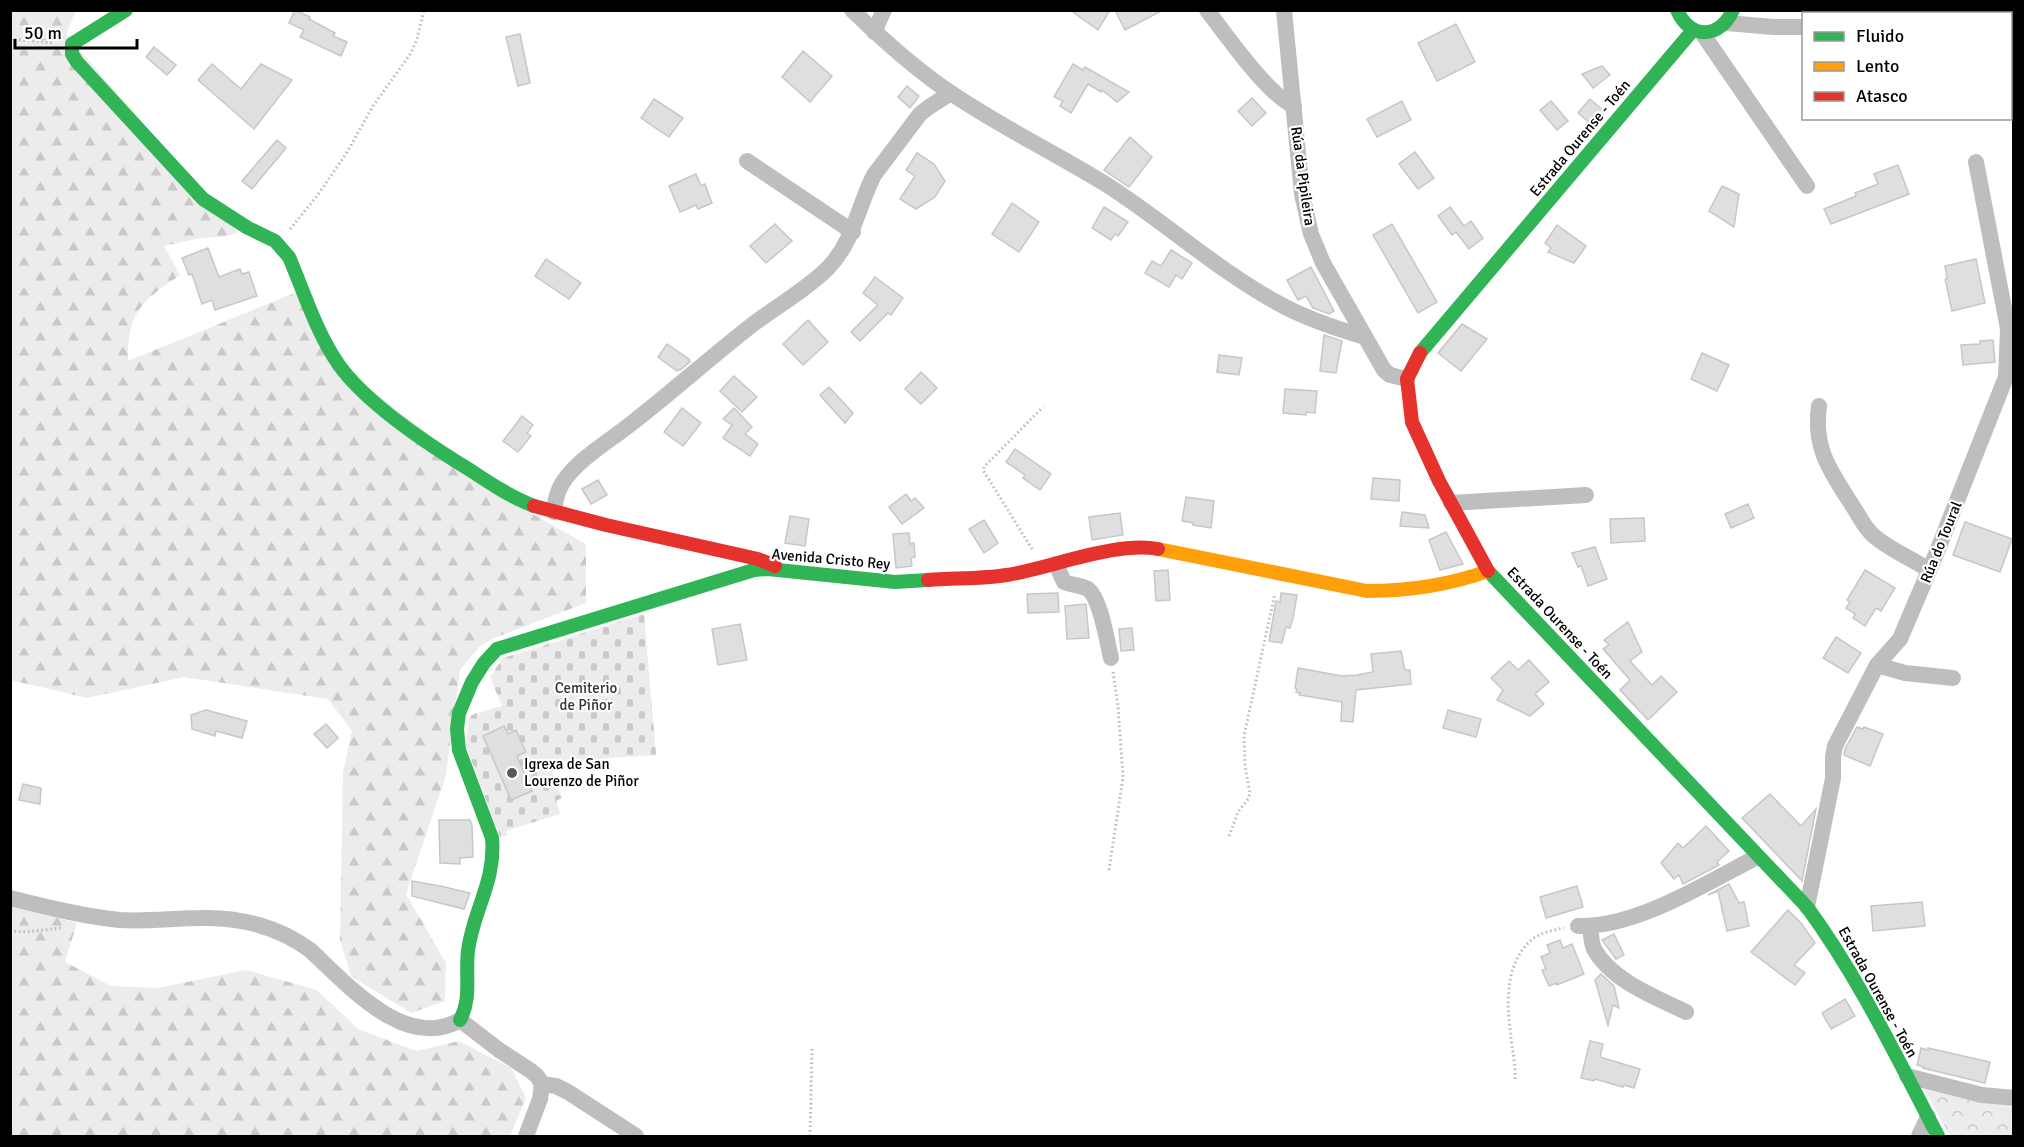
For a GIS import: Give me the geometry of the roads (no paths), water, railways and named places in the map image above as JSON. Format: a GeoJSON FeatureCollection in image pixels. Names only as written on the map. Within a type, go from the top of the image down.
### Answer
{"type":"FeatureCollection","features":[{"type":"Feature","properties":{"kind":"street"},"geometry":{"type":"LineString","coordinates":[[126,10],[108,24],[72,44],[72,54],[77,62],[203,199],[277,244],[289,257],[330,351],[351,379],[370,398],[433,447],[514,498],[533,506],[758,559],[783,569]]}},
{"type":"Feature","properties":{"kind":"street"},"geometry":{"type":"LineString","coordinates":[[852,10],[874,32],[951,93],[1107,185],[1220,266],[1277,303],[1315,321],[1365,337]]}},
{"type":"Feature","properties":{"kind":"street"},"geometry":{"type":"LineString","coordinates":[[874,32],[884,10]]}},
{"type":"Feature","properties":{"kind":"street"},"geometry":{"type":"LineString","coordinates":[[1207,10],[1273,92],[1294,106]]}},
{"type":"Feature","properties":{"kind":"street","name":"Rúa da Pipileira"},"geometry":{"type":"LineString","coordinates":[[1284,10],[1302,194],[1311,234],[1323,263],[1384,370],[1390,375],[1407,379]]}},
{"type":"Feature","properties":{"kind":"street"},"geometry":{"type":"LineString","coordinates":[[1677,10],[1684,24],[1697,31],[1711,32],[1720,29],[1730,16],[1788,28],[1802,27]]}},
{"type":"Feature","properties":{"kind":"street"},"geometry":{"type":"LineString","coordinates":[[1697,31],[1807,186]]}},
{"type":"Feature","properties":{"kind":"street","name":"Estrada Ourense - Toén"},"geometry":{"type":"LineString","coordinates":[[1697,31],[1417,358],[1407,379],[1412,422],[1429,462],[1488,571],[1757,857],[1807,907],[1826,932],[1848,965],[1938,1137]]}},
{"type":"Feature","properties":{"kind":"street"},"geometry":{"type":"LineString","coordinates":[[554,512],[558,491],[574,468],[753,324],[830,266],[853,232],[874,175],[920,114],[951,93]]}},
{"type":"Feature","properties":{"kind":"street"},"geometry":{"type":"LineString","coordinates":[[747,161],[853,232]]}},
{"type":"Feature","properties":{"kind":"street","name":"Rúa do Toural"},"geometry":{"type":"LineString","coordinates":[[1807,907],[1833,778],[1835,746],[1877,665],[1900,639],[2006,377],[2008,329],[1976,162]]}},
{"type":"Feature","properties":{"kind":"street"},"geometry":{"type":"LineString","coordinates":[[1819,406],[1819,432],[1826,464],[1863,523],[1876,537],[1929,570]]}},
{"type":"Feature","properties":{"kind":"street"},"geometry":{"type":"LineString","coordinates":[[1451,503],[1586,495]]}},
{"type":"Feature","properties":{"kind":"street"},"geometry":{"type":"LineString","coordinates":[[678,540],[719,562],[728,577]]}},
{"type":"Feature","properties":{"kind":"street","name":"Avenida Cristo Rey"},"geometry":{"type":"LineString","coordinates":[[460,1020],[470,996],[468,953],[471,934],[495,864],[495,852],[456,737],[460,713],[483,664],[490,655],[505,645],[754,570],[783,569],[895,582],[992,576],[1113,551],[1154,548],[1350,588],[1380,591],[1455,582],[1488,571]]}},
{"type":"Feature","properties":{"kind":"street"},"geometry":{"type":"LineString","coordinates":[[1056,564],[1064,582],[1087,589],[1094,597],[1111,658]]}},
{"type":"Feature","properties":{"kind":"street"},"geometry":{"type":"LineString","coordinates":[[1877,665],[1905,674],[1953,678]]}},
{"type":"Feature","properties":{"kind":"street"},"geometry":{"type":"LineString","coordinates":[[1686,1012],[1631,984],[1611,969],[1595,950],[1584,926],[1629,919],[1685,894],[1757,857]]}},
{"type":"Feature","properties":{"kind":"street"},"geometry":{"type":"LineString","coordinates":[[10,898],[44,907],[120,920],[215,918],[252,923],[300,942],[368,1004],[395,1019],[424,1028],[437,1029],[460,1020],[537,1076],[542,1084],[540,1099],[526,1137]]}},
{"type":"Feature","properties":{"kind":"street"},"geometry":{"type":"LineString","coordinates":[[1907,1076],[1982,1095],[2013,1098]]}},
{"type":"Feature","properties":{"kind":"street"},"geometry":{"type":"LineString","coordinates":[[542,1084],[556,1086],[568,1092],[636,1137]]}},
{"type":"Feature","properties":{"kind":"street"},"geometry":{"type":"LineString","coordinates":[[1919,1137],[1928,1117]]}},
{"type":"Feature","properties":{"kind":"place","name":"Igrexa de San Lourenzo de Piñor"},"geometry":{"type":"Point","coordinates":[512,773]}},
{"type":"Feature","properties":{"kind":"park label","name":"Cemiterio de Piñor"},"geometry":{"type":"Point","coordinates":[586,696]}}]}
